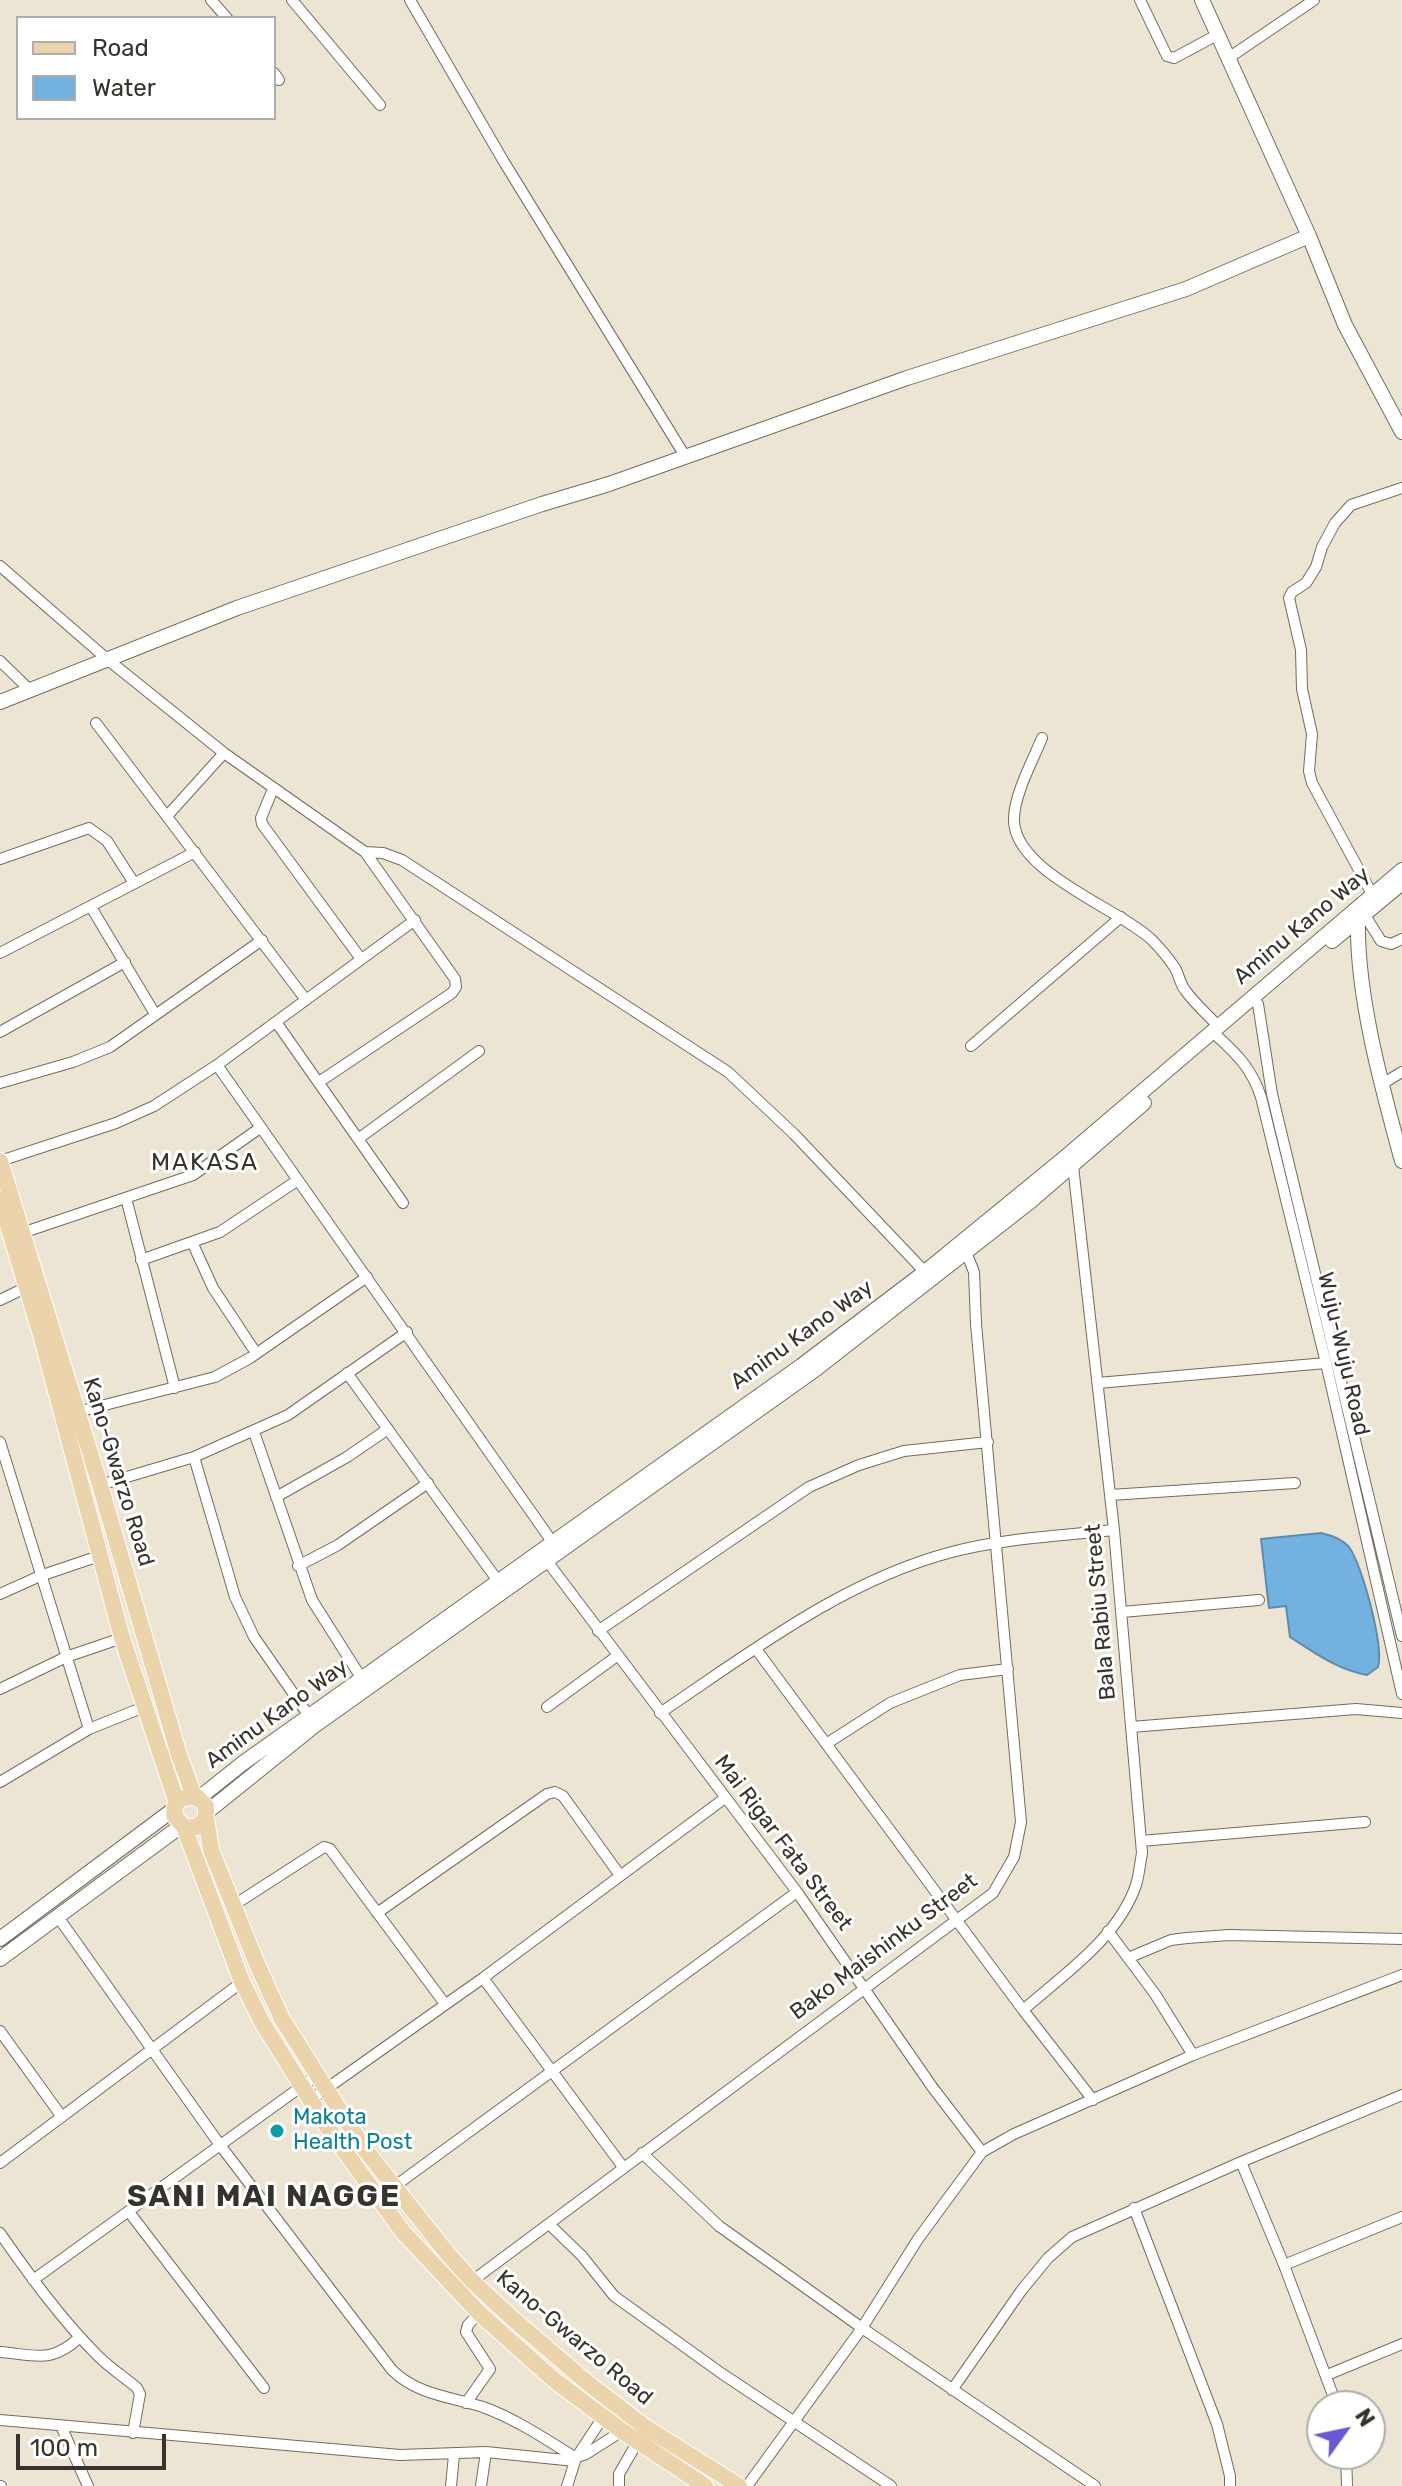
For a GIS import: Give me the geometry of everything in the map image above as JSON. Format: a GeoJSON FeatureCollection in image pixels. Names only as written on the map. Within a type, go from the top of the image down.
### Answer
{"type":"FeatureCollection","features":[{"type":"Feature","properties":{"kind":"main road"},"geometry":{"type":"LineString","coordinates":[[1202,0],[1309,236],[1345,325],[1402,432]]}},
{"type":"Feature","properties":{"kind":"main road"},"geometry":{"type":"LineString","coordinates":[[0,702],[237,608],[609,484],[935,368],[1186,289],[1309,236]]}},
{"type":"Feature","properties":{"kind":"main road","name":"Aminu Kano Way"},"geometry":{"type":"LineString","coordinates":[[201,1806],[243,1763],[362,1679],[547,1561],[580,1531],[769,1404],[906,1293],[966,1252],[1073,1166],[1218,1031],[1402,870]]}},
{"type":"Feature","properties":{"kind":"main road","name":"Aminu Kano Way"},"geometry":{"type":"LineString","coordinates":[[906,1293],[925,1272],[1218,1031],[1258,1004],[1402,883]]}},
{"type":"Feature","properties":{"kind":"main road"},"geometry":{"type":"LineString","coordinates":[[1361,917],[1357,953],[1382,1084],[1402,1158]]}},
{"type":"Feature","properties":{"kind":"main road","name":"Kano-Gwarzo Road"},"geometry":{"type":"LineString","coordinates":[[0,1161],[179,1755],[201,1806],[211,1850],[282,2019],[363,2147],[472,2281],[537,2342],[645,2427],[739,2486]]}},
{"type":"Feature","properties":{"kind":"main road"},"geometry":{"type":"LineString","coordinates":[[0,1199],[27,1287],[122,1638],[175,1806],[175,1819],[183,1827]]}},
{"type":"Feature","properties":{"kind":"main road","name":"Aminu Kano Way"},"geometry":{"type":"LineString","coordinates":[[201,1806],[314,1726],[430,1638],[498,1581],[553,1543],[580,1531]]}},
{"type":"Feature","properties":{"kind":"main road"},"geometry":{"type":"LineString","coordinates":[[0,1939],[184,1797],[201,1806],[197,1827],[183,1827],[0,1959]]}},
{"type":"Feature","properties":{"kind":"main road","name":"Kano-Gwarzo Road"},"geometry":{"type":"LineString","coordinates":[[183,1827],[242,1982],[269,2035],[305,2094],[403,2232],[479,2313],[543,2371],[622,2431],[705,2486]]}},
{"type":"Feature","properties":{"kind":"street"},"geometry":{"type":"LineString","coordinates":[[211,0],[225,16]]}},
{"type":"Feature","properties":{"kind":"street"},"geometry":{"type":"LineString","coordinates":[[292,0],[380,105]]}},
{"type":"Feature","properties":{"kind":"street"},"geometry":{"type":"LineString","coordinates":[[410,0],[504,162],[685,456]]}},
{"type":"Feature","properties":{"kind":"street"},"geometry":{"type":"LineString","coordinates":[[1140,0],[1167,56],[1174,58],[1217,35]]}},
{"type":"Feature","properties":{"kind":"street"},"geometry":{"type":"LineString","coordinates":[[1227,59],[1313,0]]}},
{"type":"Feature","properties":{"kind":"street"},"geometry":{"type":"LineString","coordinates":[[1372,894],[1312,783],[1309,771],[1312,734],[1302,689],[1301,650],[1288,603],[1292,592],[1306,583],[1335,523],[1351,505],[1402,488]]}},
{"type":"Feature","properties":{"kind":"street"},"geometry":{"type":"LineString","coordinates":[[0,566],[107,659],[224,753],[365,852],[455,979],[457,984],[454,990],[319,1082]]}},
{"type":"Feature","properties":{"kind":"street"},"geometry":{"type":"LineString","coordinates":[[0,661],[31,691]]}},
{"type":"Feature","properties":{"kind":"street"},"geometry":{"type":"LineString","coordinates":[[96,723],[306,1000]]}},
{"type":"Feature","properties":{"kind":"street","name":"Wuju-Wuju Road"},"geometry":{"type":"LineString","coordinates":[[1042,738],[1018,800],[1014,820],[1019,839],[1062,882],[1151,939],[1176,970],[1183,988],[1243,1059],[1255,1078],[1326,1363],[1402,1694]]}},
{"type":"Feature","properties":{"kind":"street"},"geometry":{"type":"LineString","coordinates":[[168,815],[224,753]]}},
{"type":"Feature","properties":{"kind":"street"},"geometry":{"type":"LineString","coordinates":[[273,789],[261,818],[262,824],[361,959]]}},
{"type":"Feature","properties":{"kind":"street"},"geometry":{"type":"LineString","coordinates":[[0,859],[89,828],[107,841],[134,883]]}},
{"type":"Feature","properties":{"kind":"street"},"geometry":{"type":"LineString","coordinates":[[0,953],[195,852]]}},
{"type":"Feature","properties":{"kind":"street"},"geometry":{"type":"LineString","coordinates":[[365,852],[383,853],[402,860],[728,1072],[794,1134],[925,1272]]}},
{"type":"Feature","properties":{"kind":"street"},"geometry":{"type":"LineString","coordinates":[[91,907],[155,1014]]}},
{"type":"Feature","properties":{"kind":"street"},"geometry":{"type":"LineString","coordinates":[[971,1046],[1121,917]]}},
{"type":"Feature","properties":{"kind":"street"},"geometry":{"type":"LineString","coordinates":[[1361,917],[1381,941],[1391,944],[1402,939]]}},
{"type":"Feature","properties":{"kind":"street"},"geometry":{"type":"LineString","coordinates":[[0,1161],[116,1123],[154,1106],[217,1065],[415,920]]}},
{"type":"Feature","properties":{"kind":"street"},"geometry":{"type":"LineString","coordinates":[[0,1083],[110,1047],[262,940]]}},
{"type":"Feature","properties":{"kind":"street"},"geometry":{"type":"LineString","coordinates":[[0,1032],[125,962]]}},
{"type":"Feature","properties":{"kind":"street","name":"Wuju-Wuju Road"},"geometry":{"type":"LineString","coordinates":[[1258,1004],[1272,1094],[1402,1636]]}},
{"type":"Feature","properties":{"kind":"street"},"geometry":{"type":"LineString","coordinates":[[276,1022],[403,1203]]}},
{"type":"Feature","properties":{"kind":"street"},"geometry":{"type":"LineString","coordinates":[[358,1139],[479,1051]]}},
{"type":"Feature","properties":{"kind":"street"},"geometry":{"type":"LineString","coordinates":[[217,1065],[553,1543]]}},
{"type":"Feature","properties":{"kind":"street"},"geometry":{"type":"LineString","coordinates":[[1382,1084],[1402,1072]]}},
{"type":"Feature","properties":{"kind":"street"},"geometry":{"type":"LineString","coordinates":[[22,1233],[193,1175],[260,1128]]}},
{"type":"Feature","properties":{"kind":"street","name":"Bala Rabiu Street"},"geometry":{"type":"LineString","coordinates":[[1023,2010],[1108,1931],[1136,1886],[1142,1853],[1114,1530],[1073,1166]]}},
{"type":"Feature","properties":{"kind":"street"},"geometry":{"type":"LineString","coordinates":[[141,1260],[220,1232],[298,1180]]}},
{"type":"Feature","properties":{"kind":"street"},"geometry":{"type":"LineString","coordinates":[[126,1198],[175,1388]]}},
{"type":"Feature","properties":{"kind":"street"},"geometry":{"type":"LineString","coordinates":[[192,1242],[213,1288],[256,1353]]}},
{"type":"Feature","properties":{"kind":"street","name":"Bako Maishinku Street"},"geometry":{"type":"LineString","coordinates":[[472,2281],[993,1893],[1014,1857],[1021,1822],[976,1324],[974,1272],[966,1252]]}},
{"type":"Feature","properties":{"kind":"street"},"geometry":{"type":"LineString","coordinates":[[77,1412],[215,1377],[256,1353],[367,1277]]}},
{"type":"Feature","properties":{"kind":"street"},"geometry":{"type":"LineString","coordinates":[[0,1300],[27,1287]]}},
{"type":"Feature","properties":{"kind":"street"},"geometry":{"type":"LineString","coordinates":[[100,1485],[194,1457],[254,1432],[288,1415],[407,1332]]}},
{"type":"Feature","properties":{"kind":"street"},"geometry":{"type":"LineString","coordinates":[[1098,1383],[1326,1363]]}},
{"type":"Feature","properties":{"kind":"street"},"geometry":{"type":"LineString","coordinates":[[347,1373],[498,1581]]}},
{"type":"Feature","properties":{"kind":"street"},"geometry":{"type":"LineString","coordinates":[[276,1497],[347,1457],[388,1429]]}},
{"type":"Feature","properties":{"kind":"street"},"geometry":{"type":"LineString","coordinates":[[254,1432],[312,1600],[362,1679]]}},
{"type":"Feature","properties":{"kind":"street"},"geometry":{"type":"LineString","coordinates":[[0,1442],[89,1729]]}},
{"type":"Feature","properties":{"kind":"street"},"geometry":{"type":"LineString","coordinates":[[598,1631],[809,1487],[859,1465],[904,1451],[988,1442]]}},
{"type":"Feature","properties":{"kind":"street"},"geometry":{"type":"LineString","coordinates":[[194,1457],[235,1597],[254,1637],[309,1716]]}},
{"type":"Feature","properties":{"kind":"street"},"geometry":{"type":"LineString","coordinates":[[298,1566],[338,1545],[428,1483]]}},
{"type":"Feature","properties":{"kind":"street"},"geometry":{"type":"LineString","coordinates":[[1110,1495],[1295,1483]]}},
{"type":"Feature","properties":{"kind":"street"},"geometry":{"type":"LineString","coordinates":[[660,1713],[824,1606],[888,1575],[949,1553],[998,1542],[1114,1530]]}},
{"type":"Feature","properties":{"kind":"street"},"geometry":{"type":"LineString","coordinates":[[0,1594],[40,1576],[99,1556]]}},
{"type":"Feature","properties":{"kind":"street","name":"Mai Rigar Fata Street"},"geometry":{"type":"LineString","coordinates":[[547,1561],[797,1892],[933,2088],[982,2152]]}},
{"type":"Feature","properties":{"kind":"street"},"geometry":{"type":"LineString","coordinates":[[1122,1612],[1259,1600]]}},
{"type":"Feature","properties":{"kind":"street"},"geometry":{"type":"LineString","coordinates":[[0,1689],[66,1657],[122,1638]]}},
{"type":"Feature","properties":{"kind":"street"},"geometry":{"type":"LineString","coordinates":[[756,1649],[1093,2100]]}},
{"type":"Feature","properties":{"kind":"street"},"geometry":{"type":"LineString","coordinates":[[547,1707],[617,1656]]}},
{"type":"Feature","properties":{"kind":"street"},"geometry":{"type":"LineString","coordinates":[[826,1744],[890,1703],[960,1675],[1008,1669]]}},
{"type":"Feature","properties":{"kind":"street"},"geometry":{"type":"LineString","coordinates":[[0,1782],[89,1729],[144,1707]]}},
{"type":"Feature","properties":{"kind":"street"},"geometry":{"type":"LineString","coordinates":[[1131,1727],[1356,1709],[1402,1713]]}},
{"type":"Feature","properties":{"kind":"street"},"geometry":{"type":"LineString","coordinates":[[377,1913],[547,1794],[555,1792],[563,1796],[619,1874]]}},
{"type":"Feature","properties":{"kind":"street"},"geometry":{"type":"LineString","coordinates":[[33,2280],[220,2145],[305,2094],[483,1978],[725,1798]]}},
{"type":"Feature","properties":{"kind":"street"},"geometry":{"type":"LineString","coordinates":[[1141,1841],[1365,1822]]}},
{"type":"Feature","properties":{"kind":"street"},"geometry":{"type":"LineString","coordinates":[[234,1905],[324,1847],[330,1849],[445,2004]]}},
{"type":"Feature","properties":{"kind":"street"},"geometry":{"type":"LineString","coordinates":[[395,2186],[797,1892]]}},
{"type":"Feature","properties":{"kind":"street"},"geometry":{"type":"LineString","coordinates":[[58,1917],[220,2145],[392,2370],[403,2381],[420,2389],[485,2408],[539,2434],[576,2459]]}},
{"type":"Feature","properties":{"kind":"street"},"geometry":{"type":"LineString","coordinates":[[1108,1931],[1155,1994],[1193,2055]]}},
{"type":"Feature","properties":{"kind":"street"},"geometry":{"type":"LineString","coordinates":[[1128,1958],[1171,1940],[1201,1937],[1402,1939]]}},
{"type":"Feature","properties":{"kind":"street"},"geometry":{"type":"LineString","coordinates":[[747,2486],[862,2328],[918,2239],[982,2152],[1014,2134],[1193,2055],[1402,1975]]}},
{"type":"Feature","properties":{"kind":"street"},"geometry":{"type":"LineString","coordinates":[[483,1978],[623,2167]]}},
{"type":"Feature","properties":{"kind":"street"},"geometry":{"type":"LineString","coordinates":[[0,2163],[242,1982]]}},
{"type":"Feature","properties":{"kind":"street"},"geometry":{"type":"LineString","coordinates":[[0,2031],[62,2117]]}},
{"type":"Feature","properties":{"kind":"street"},"geometry":{"type":"LineString","coordinates":[[305,2094],[321,2083]]}},
{"type":"Feature","properties":{"kind":"street"},"geometry":{"type":"LineString","coordinates":[[952,2390],[1021,2291],[1048,2258],[1072,2237],[1402,2095]]}},
{"type":"Feature","properties":{"kind":"street"},"geometry":{"type":"LineString","coordinates":[[642,2153],[719,2226],[862,2328],[1095,2486]]}},
{"type":"Feature","properties":{"kind":"street"},"geometry":{"type":"LineString","coordinates":[[1241,2162],[1332,2390]]}},
{"type":"Feature","properties":{"kind":"street"},"geometry":{"type":"LineString","coordinates":[[1134,2208],[1217,2424],[1226,2455],[1230,2486]]}},
{"type":"Feature","properties":{"kind":"street"},"geometry":{"type":"LineString","coordinates":[[129,2212],[264,2388]]}},
{"type":"Feature","properties":{"kind":"street"},"geometry":{"type":"LineString","coordinates":[[1284,2265],[1402,2217]]}},
{"type":"Feature","properties":{"kind":"street"},"geometry":{"type":"LineString","coordinates":[[549,2224],[582,2256],[614,2296],[793,2423],[891,2486]]}},
{"type":"Feature","properties":{"kind":"street"},"geometry":{"type":"LineString","coordinates":[[0,2233],[33,2280],[80,2337],[137,2388],[140,2394],[133,2433]]}},
{"type":"Feature","properties":{"kind":"street"},"geometry":{"type":"LineString","coordinates":[[466,2403],[490,2369],[466,2332],[479,2313]]}},
{"type":"Feature","properties":{"kind":"street"},"geometry":{"type":"LineString","coordinates":[[0,2352],[51,2356],[63,2352],[80,2337]]}},
{"type":"Feature","properties":{"kind":"street"},"geometry":{"type":"LineString","coordinates":[[1327,2375],[1402,2344]]}},
{"type":"Feature","properties":{"kind":"street"},"geometry":{"type":"LineString","coordinates":[[567,2486],[576,2459],[603,2417]]}},
{"type":"Feature","properties":{"kind":"street"},"geometry":{"type":"LineString","coordinates":[[0,2420],[400,2455],[486,2452],[576,2459],[622,2431]]}},
{"type":"Feature","properties":{"kind":"street"},"geometry":{"type":"LineString","coordinates":[[61,2426],[88,2486]]}},
{"type":"Feature","properties":{"kind":"street"},"geometry":{"type":"LineString","coordinates":[[619,2486],[619,2474],[638,2441]]}},
{"type":"Feature","properties":{"kind":"street"},"geometry":{"type":"LineString","coordinates":[[481,2486],[486,2452]]}},
{"type":"Feature","properties":{"kind":"street"},"geometry":{"type":"LineString","coordinates":[[451,2486],[454,2455]]}},
{"type":"Feature","properties":{"kind":"water"},"geometry":{"type":"Polygon","coordinates":[[[1321,1533],[1349,1547],[1365,1587],[1375,1624],[1379,1657],[1378,1667],[1367,1675],[1336,1665],[1290,1637],[1286,1606],[1269,1608],[1261,1539],[1321,1533]]]}},
{"type":"Feature","properties":{"kind":"place","name":"Makota Health Post"},"geometry":{"type":"Point","coordinates":[277,2131]}},
{"type":"Feature","properties":{"kind":"district","name":"MAKASA"},"geometry":{"type":"Point","coordinates":[205,1163]}},
{"type":"Feature","properties":{"kind":"district","name":"SANI MAI NAGGE"},"geometry":{"type":"Point","coordinates":[264,2197]}}]}
